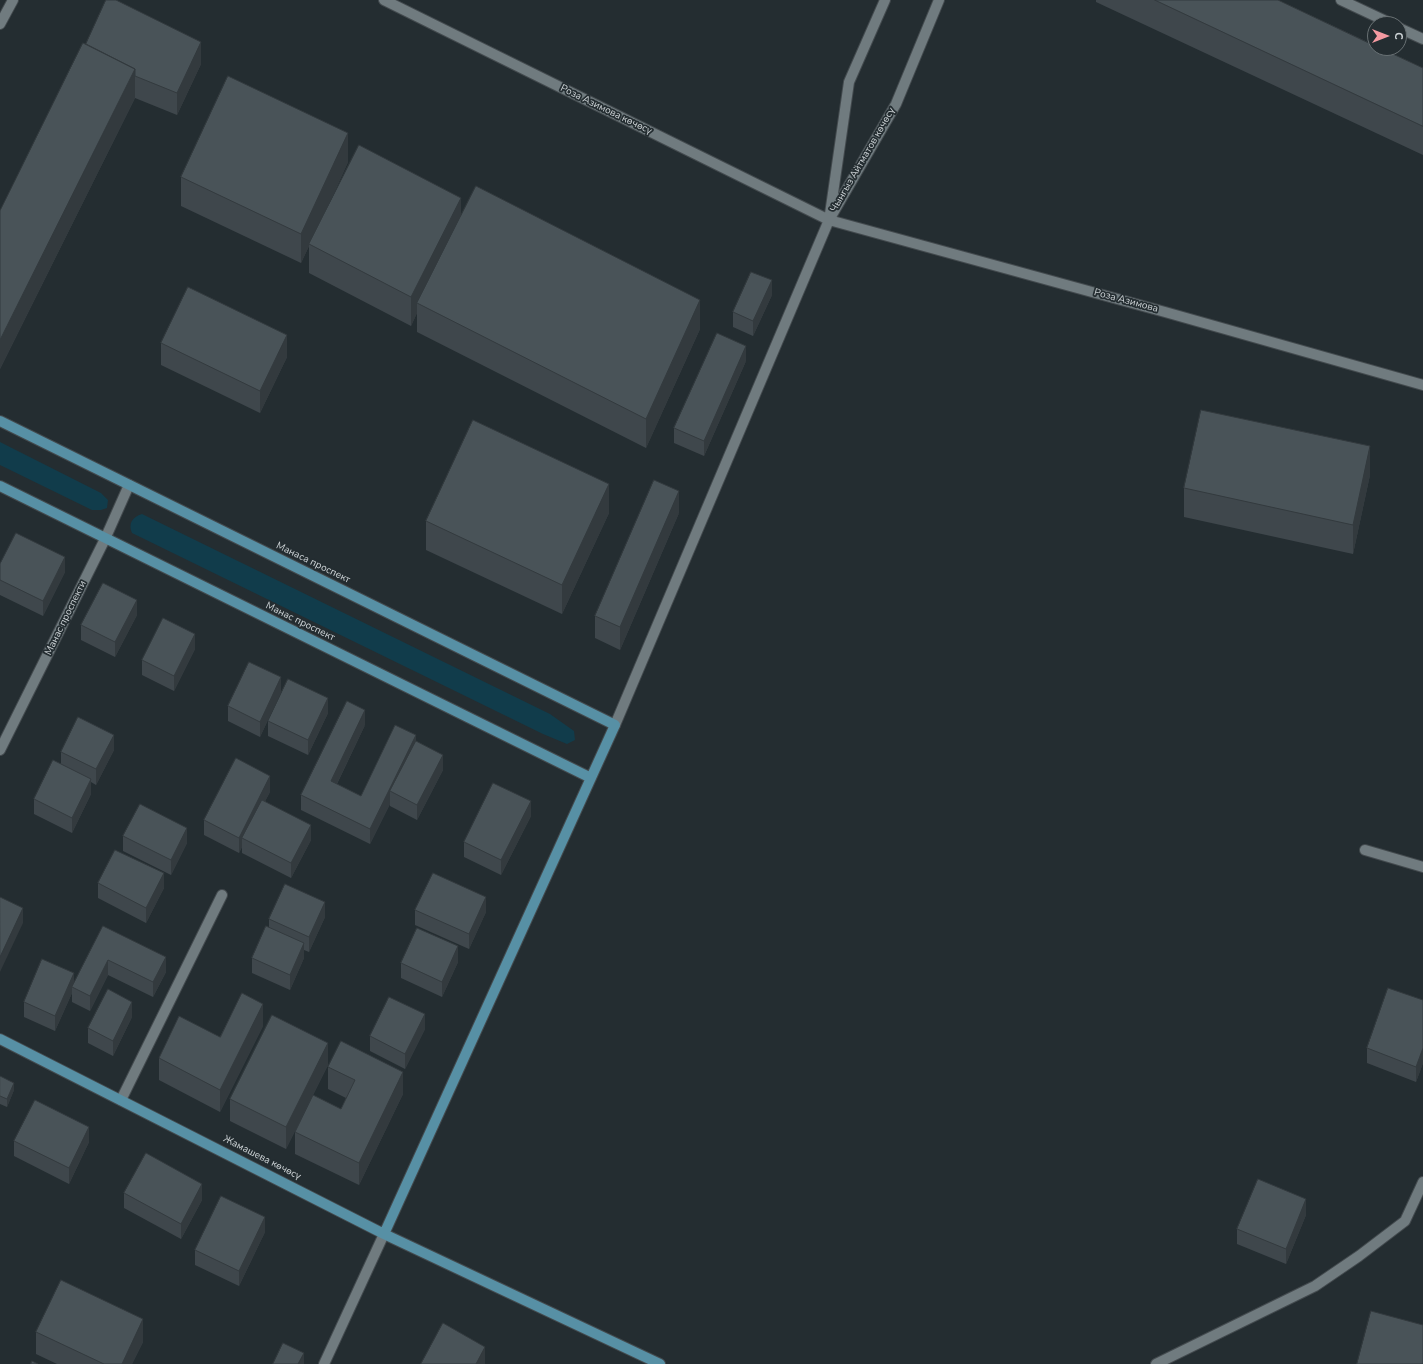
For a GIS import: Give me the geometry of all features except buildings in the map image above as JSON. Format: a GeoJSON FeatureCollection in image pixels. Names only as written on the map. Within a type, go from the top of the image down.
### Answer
{"type":"FeatureCollection","features":[{"type":"Feature","properties":{"kind":"main road","name":"Манаса проспект"},"geometry":{"type":"LineString","coordinates":[[0,421],[615,725]]}},
{"type":"Feature","properties":{"kind":"main road","name":"Манас проспект"},"geometry":{"type":"LineString","coordinates":[[0,486],[591,778]]}},
{"type":"Feature","properties":{"kind":"main road"},"geometry":{"type":"LineString","coordinates":[[384,1234],[615,725]]}},
{"type":"Feature","properties":{"kind":"main road","name":"Жамашева көчөсү"},"geometry":{"type":"LineString","coordinates":[[0,1039],[384,1234],[655,1363]]}},
{"type":"Feature","properties":{"kind":"street"},"geometry":{"type":"LineString","coordinates":[[0,24],[13,0]]}},
{"type":"Feature","properties":{"kind":"street","name":"Роза Азимова көчөсү"},"geometry":{"type":"LineString","coordinates":[[384,0],[829,220]]}},
{"type":"Feature","properties":{"kind":"street","name":"Чынгыз Айтматов көчөсү"},"geometry":{"type":"LineString","coordinates":[[829,220],[849,82],[884,0]]}},
{"type":"Feature","properties":{"kind":"street","name":"Чынгыз Айтматов көчөсү"},"geometry":{"type":"LineString","coordinates":[[829,220],[896,104],[939,0]]}},
{"type":"Feature","properties":{"kind":"street"},"geometry":{"type":"LineString","coordinates":[[1341,0],[1375,16]]}},
{"type":"Feature","properties":{"kind":"street"},"geometry":{"type":"LineString","coordinates":[[1407,32],[1423,39]]}},
{"type":"Feature","properties":{"kind":"street"},"geometry":{"type":"LineString","coordinates":[[615,725],[829,220]]}},
{"type":"Feature","properties":{"kind":"street","name":"Роза Азимова"},"geometry":{"type":"LineString","coordinates":[[829,220],[1165,312],[1423,385]]}},
{"type":"Feature","properties":{"kind":"street","name":"Манас проспекти"},"geometry":{"type":"LineString","coordinates":[[0,750],[105,539],[129,485]]}},
{"type":"Feature","properties":{"kind":"street"},"geometry":{"type":"LineString","coordinates":[[1365,850],[1423,867]]}},
{"type":"Feature","properties":{"kind":"street"},"geometry":{"type":"LineString","coordinates":[[121,1100],[222,895]]}},
{"type":"Feature","properties":{"kind":"street"},"geometry":{"type":"LineString","coordinates":[[1156,1364],[1315,1286],[1405,1221],[1423,1182]]}},
{"type":"Feature","properties":{"kind":"street"},"geometry":{"type":"LineString","coordinates":[[324,1364],[384,1234]]}},
{"type":"Feature","properties":{"kind":"shaded area"},"geometry":{"type":"Polygon","coordinates":[[[0,442],[101,493],[108,500],[107,508],[92,510],[0,465],[0,442]]]}},
{"type":"Feature","properties":{"kind":"shaded area"},"geometry":{"type":"Polygon","coordinates":[[[142,514],[550,714],[574,731],[575,740],[567,744],[543,734],[132,533],[130,527],[133,519],[142,514]]]}}]}
